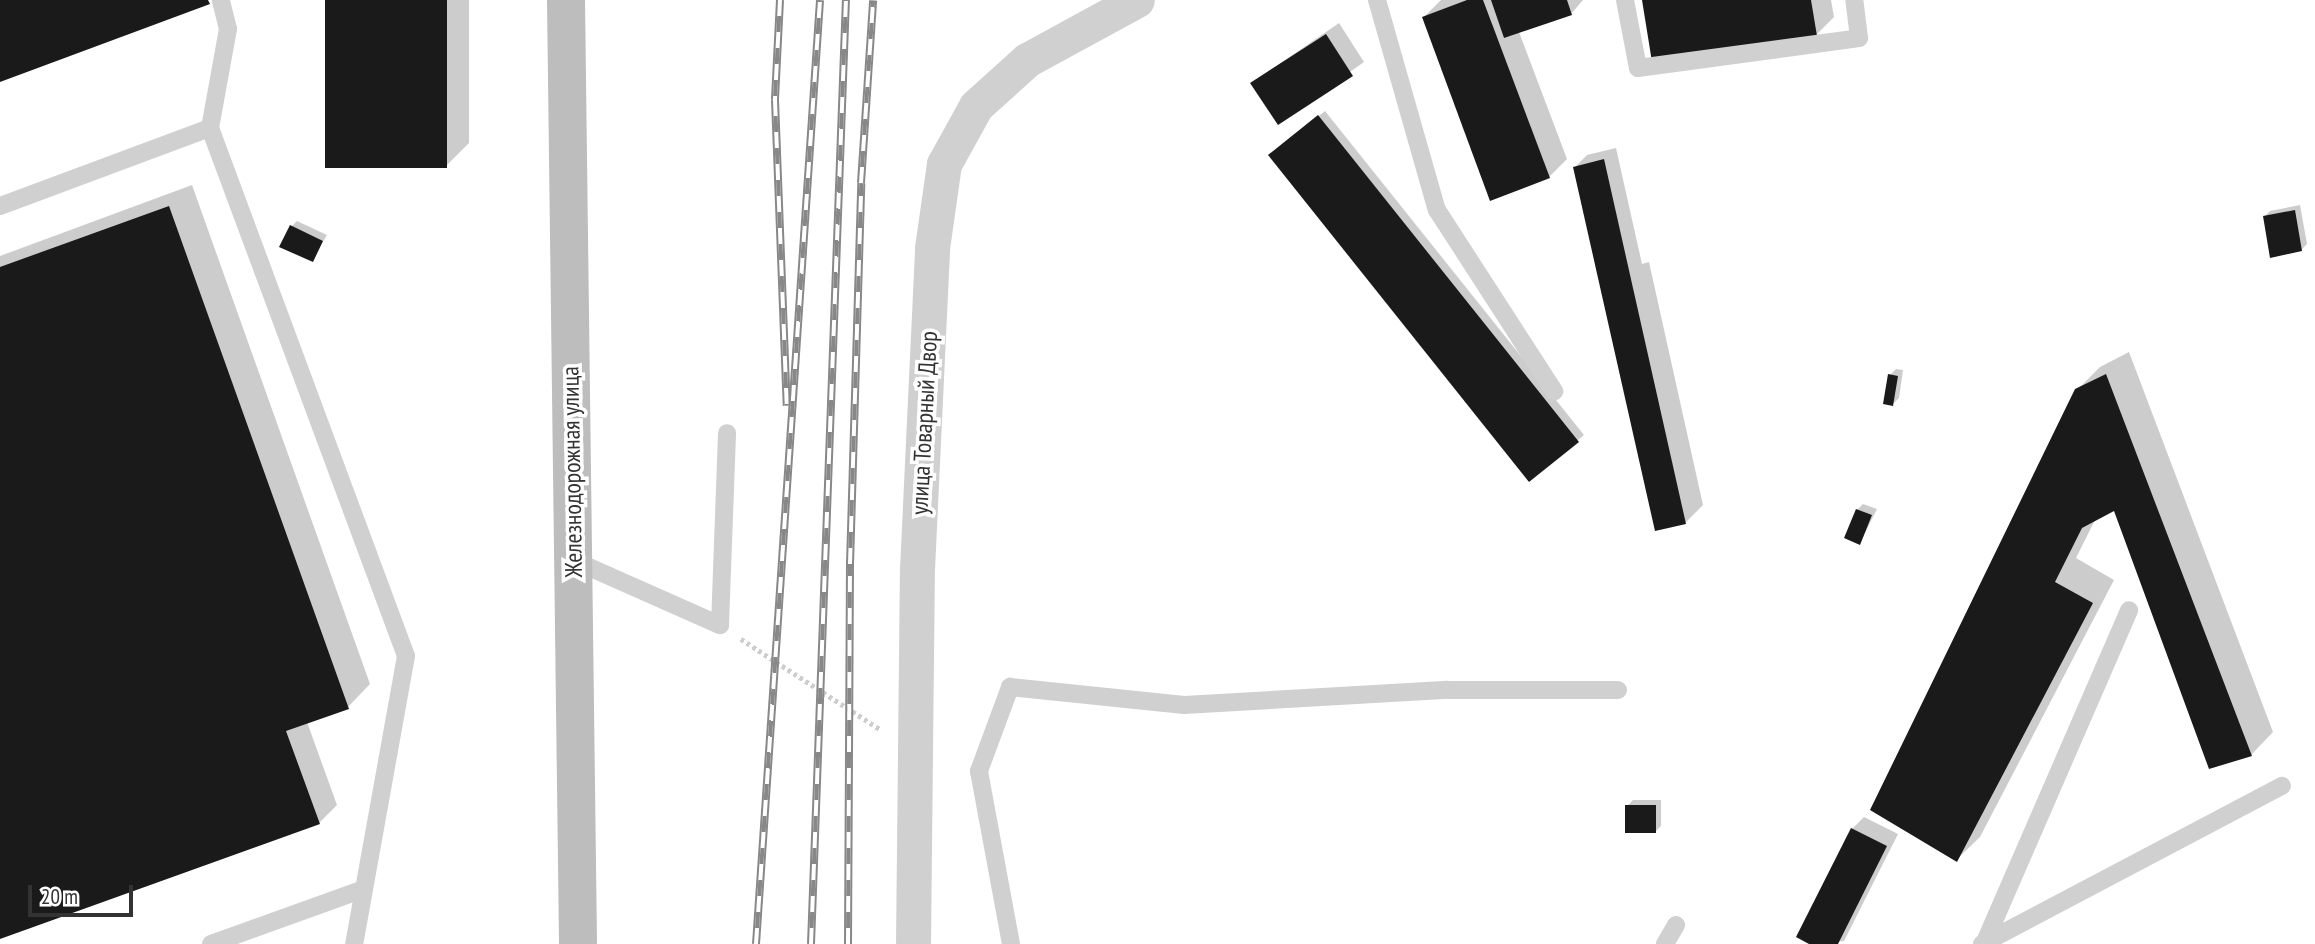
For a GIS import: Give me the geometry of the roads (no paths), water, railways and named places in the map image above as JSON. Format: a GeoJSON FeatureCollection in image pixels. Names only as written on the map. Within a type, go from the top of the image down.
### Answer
{"type":"FeatureCollection","features":[{"type":"Feature","properties":{"kind":"main road","name":"Железнодорожная улица"},"geometry":{"type":"LineString","coordinates":[[566,0],[578,944]]}},
{"type":"Feature","properties":{"kind":"street","name":"улица Товарный Двор"},"geometry":{"type":"LineString","coordinates":[[913,944],[917,569],[930,290],[944,164],[976,106],[1027,60],[1137,0]]}},
{"type":"Feature","properties":{"kind":"lane"},"geometry":{"type":"LineString","coordinates":[[220,0],[228,29],[210,128],[406,656],[354,944]]}},
{"type":"Feature","properties":{"kind":"lane"},"geometry":{"type":"LineString","coordinates":[[1377,0],[1437,210],[1554,391]]}},
{"type":"Feature","properties":{"kind":"lane"},"geometry":{"type":"LineString","coordinates":[[1625,0],[1638,68],[1859,38],[1854,0]]}},
{"type":"Feature","properties":{"kind":"lane"},"geometry":{"type":"LineString","coordinates":[[0,206],[210,128]]}},
{"type":"Feature","properties":{"kind":"lane"},"geometry":{"type":"LineString","coordinates":[[573,560],[720,625],[727,433]]}},
{"type":"Feature","properties":{"kind":"lane"},"geometry":{"type":"LineString","coordinates":[[1983,944],[2129,610]]}},
{"type":"Feature","properties":{"kind":"lane"},"geometry":{"type":"LineString","coordinates":[[1010,944],[979,771],[1010,687],[1184,705],[1448,690],[1619,690]]}},
{"type":"Feature","properties":{"kind":"lane"},"geometry":{"type":"LineString","coordinates":[[1983,944],[2282,786]]}},
{"type":"Feature","properties":{"kind":"lane"},"geometry":{"type":"LineString","coordinates":[[211,944],[362,890]]}},
{"type":"Feature","properties":{"kind":"lane"},"geometry":{"type":"LineString","coordinates":[[1665,944],[1676,925]]}},
{"type":"Feature","properties":{"kind":"railway"},"geometry":{"type":"LineString","coordinates":[[780,0],[775,100],[787,406]]}},
{"type":"Feature","properties":{"kind":"railway"},"geometry":{"type":"LineString","coordinates":[[756,944],[820,0]]}},
{"type":"Feature","properties":{"kind":"railway"},"geometry":{"type":"LineString","coordinates":[[811,944],[846,0]]}},
{"type":"Feature","properties":{"kind":"railway"},"geometry":{"type":"LineString","coordinates":[[848,944],[850,564],[861,183],[873,0]]}}]}
